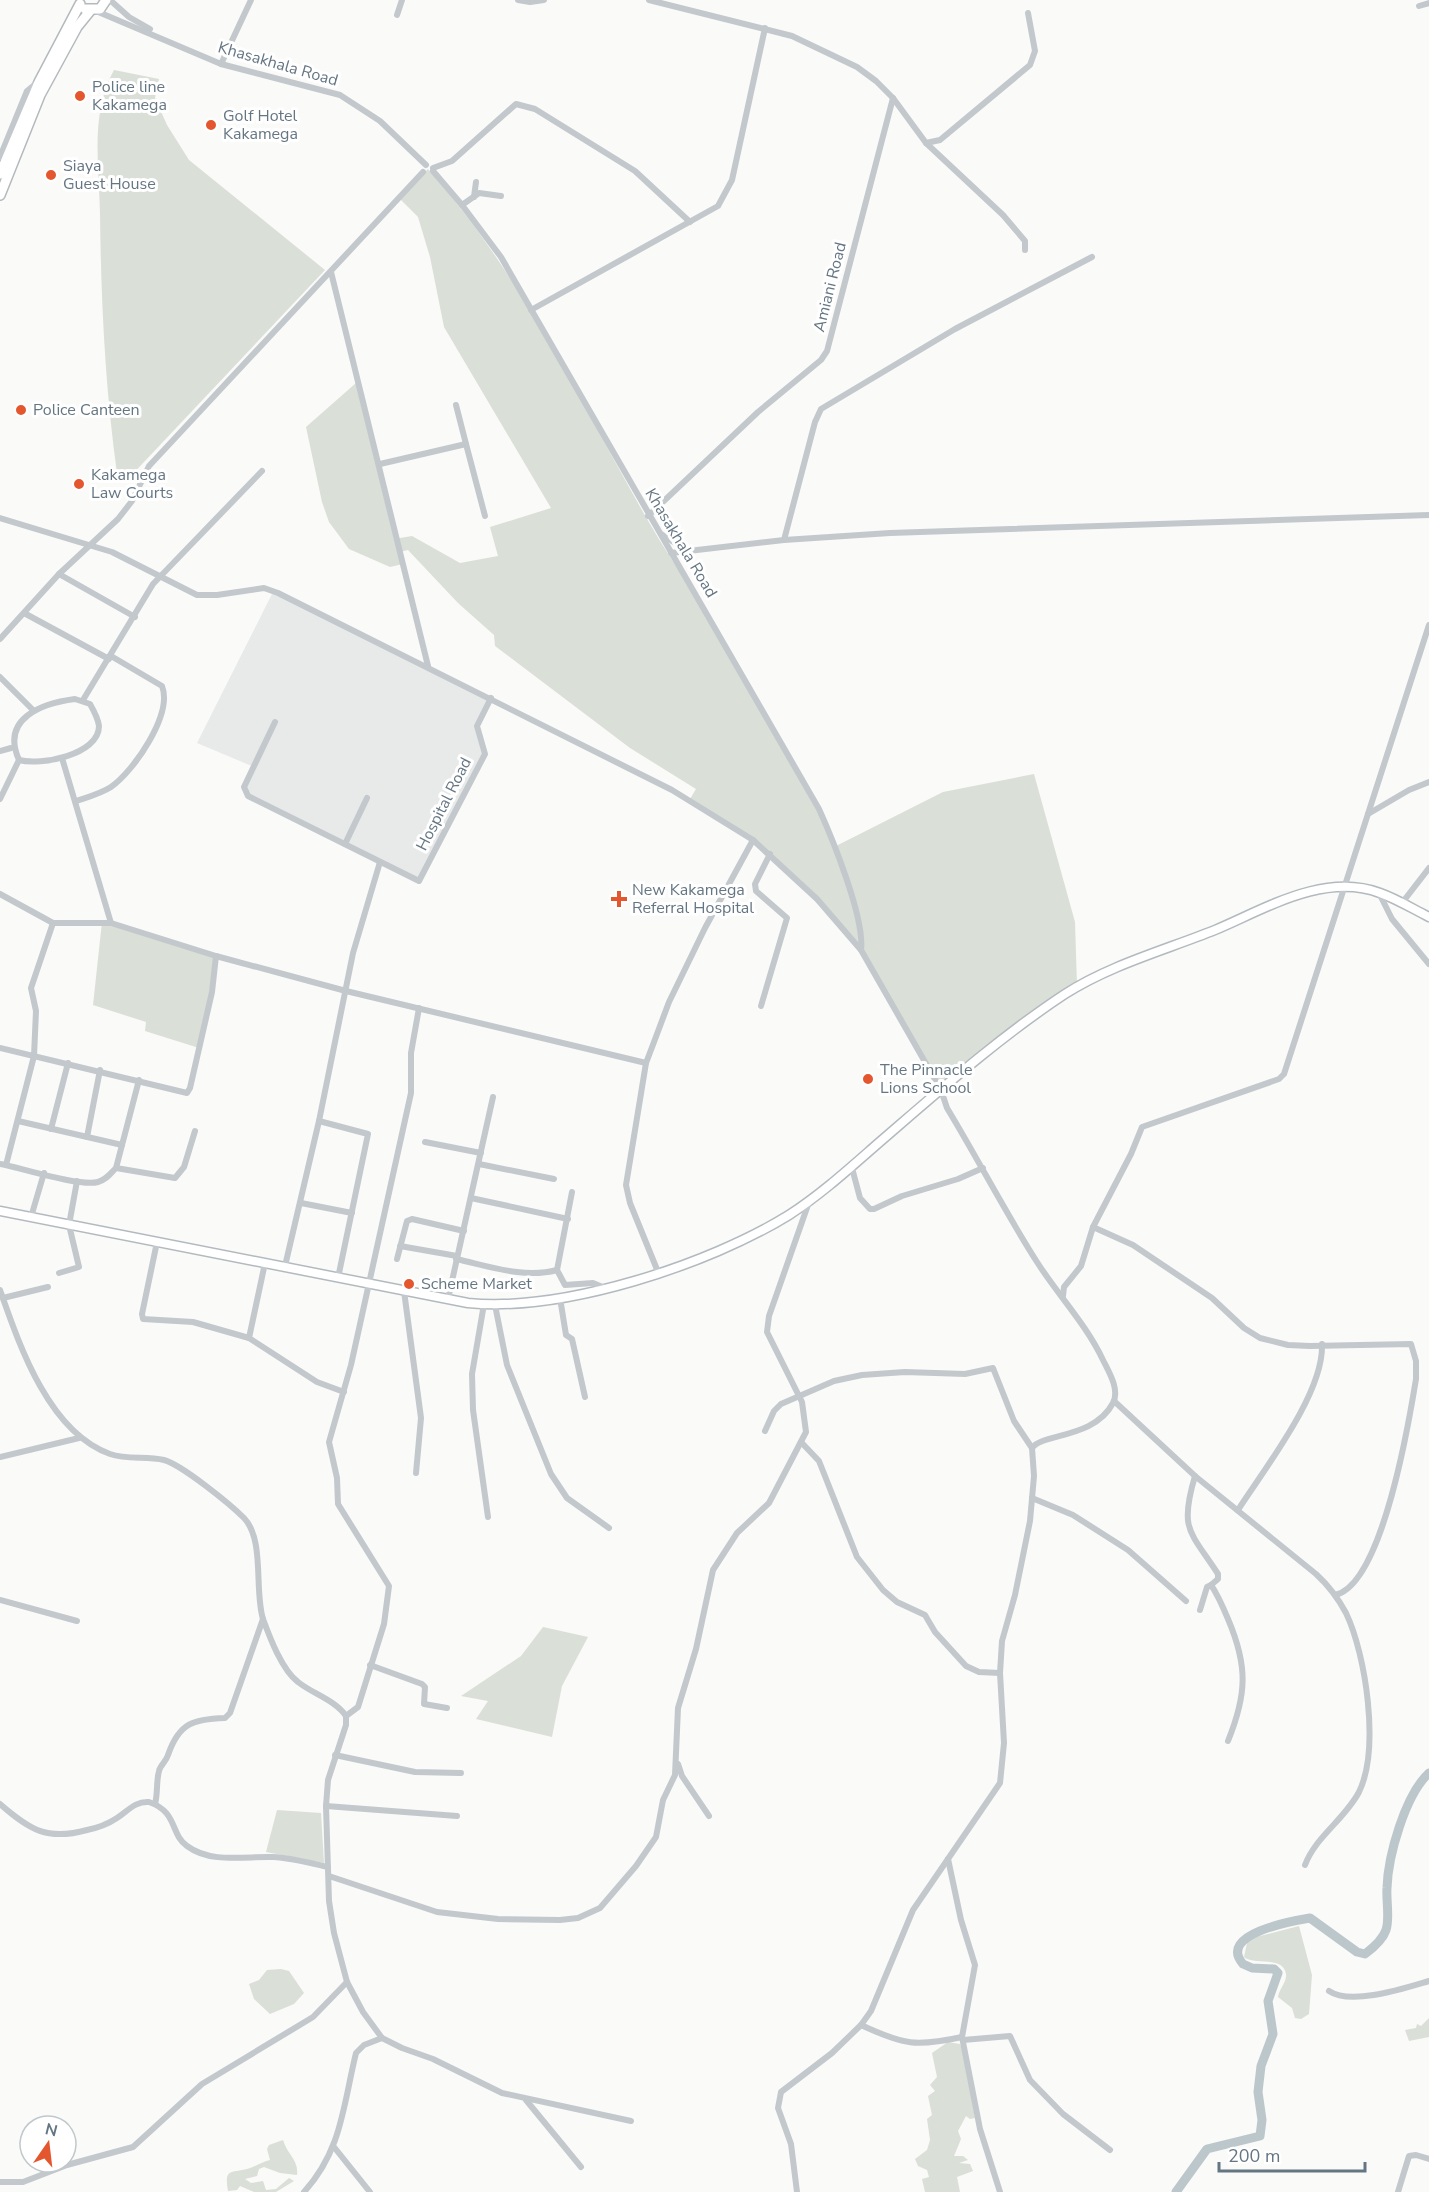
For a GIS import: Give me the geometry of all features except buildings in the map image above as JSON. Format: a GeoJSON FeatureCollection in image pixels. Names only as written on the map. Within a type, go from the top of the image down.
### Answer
{"type":"FeatureCollection","features":[{"type":"Feature","properties":{"kind":"highway"},"geometry":{"type":"LineString","coordinates":[[0,195],[40,95],[77,27],[108,0]]}},
{"type":"Feature","properties":{"kind":"highway"},"geometry":{"type":"LineString","coordinates":[[0,174],[39,82],[79,2],[93,11]]}},
{"type":"Feature","properties":{"kind":"main road"},"geometry":{"type":"LineString","coordinates":[[0,1211],[448,1299],[495,1305],[560,1298],[605,1288],[658,1272],[725,1248],[765,1229],[810,1201],[852,1168],[941,1090],[1077,987],[1106,972],[1289,898],[1321,889],[1343,887],[1379,892],[1429,917]]}},
{"type":"Feature","properties":{"kind":"street"},"geometry":{"type":"LineString","coordinates":[[108,0],[129,17],[174,42]]}},
{"type":"Feature","properties":{"kind":"street"},"geometry":{"type":"LineString","coordinates":[[221,64],[251,0]]}},
{"type":"Feature","properties":{"kind":"street"},"geometry":{"type":"LineString","coordinates":[[397,15],[402,0]]}},
{"type":"Feature","properties":{"kind":"street"},"geometry":{"type":"LineString","coordinates":[[518,0],[530,2],[544,0]]}},
{"type":"Feature","properties":{"kind":"street"},"geometry":{"type":"LineString","coordinates":[[649,0],[792,36],[857,67],[876,81],[892,98],[926,143],[1003,215],[1025,241],[1025,250]]}},
{"type":"Feature","properties":{"kind":"street"},"geometry":{"type":"LineString","coordinates":[[1419,6],[1429,3]]}},
{"type":"Feature","properties":{"kind":"street"},"geometry":{"type":"LineString","coordinates":[[93,11],[174,42]]}},
{"type":"Feature","properties":{"kind":"street"},"geometry":{"type":"LineString","coordinates":[[926,143],[940,140],[1030,65],[1035,51],[1028,13]]}},
{"type":"Feature","properties":{"kind":"street"},"geometry":{"type":"LineString","coordinates":[[531,310],[718,206],[732,180],[765,28]]}},
{"type":"Feature","properties":{"kind":"street","name":"Khasakhala Road"},"geometry":{"type":"LineString","coordinates":[[174,42],[221,64],[340,95],[365,110],[433,170],[489,240],[819,809],[858,918],[862,938],[861,950]]}},
{"type":"Feature","properties":{"kind":"street"},"geometry":{"type":"LineString","coordinates":[[0,157],[27,91],[39,82]]}},
{"type":"Feature","properties":{"kind":"street","name":"Amiani Road"},"geometry":{"type":"LineString","coordinates":[[648,516],[758,412],[811,368],[827,351],[892,98]]}},
{"type":"Feature","properties":{"kind":"street"},"geometry":{"type":"LineString","coordinates":[[423,172],[429,174],[452,161],[516,104],[555,120],[635,171],[690,222]]}},
{"type":"Feature","properties":{"kind":"street"},"geometry":{"type":"LineString","coordinates":[[0,639],[59,574],[126,509],[149,466],[331,272],[423,172],[426,165]]}},
{"type":"Feature","properties":{"kind":"street"},"geometry":{"type":"LineString","coordinates":[[474,196],[476,182]]}},
{"type":"Feature","properties":{"kind":"street"},"geometry":{"type":"LineString","coordinates":[[462,205],[479,193],[501,196]]}},
{"type":"Feature","properties":{"kind":"street"},"geometry":{"type":"LineString","coordinates":[[784,540],[815,422],[821,409],[955,329],[1092,257]]}},
{"type":"Feature","properties":{"kind":"street"},"geometry":{"type":"LineString","coordinates":[[331,272],[428,666]]}},
{"type":"Feature","properties":{"kind":"street"},"geometry":{"type":"LineString","coordinates":[[456,405],[485,516]]}},
{"type":"Feature","properties":{"kind":"street"},"geometry":{"type":"LineString","coordinates":[[380,464],[466,444]]}},
{"type":"Feature","properties":{"kind":"street"},"geometry":{"type":"LineString","coordinates":[[83,700],[153,584],[262,471]]}},
{"type":"Feature","properties":{"kind":"street"},"geometry":{"type":"LineString","coordinates":[[671,553],[784,540],[890,533],[1429,515]]}},
{"type":"Feature","properties":{"kind":"street"},"geometry":{"type":"LineString","coordinates":[[0,518],[125,558],[189,592],[206,596],[252,589],[269,589],[428,666],[672,790],[753,840],[770,854],[817,899],[861,950],[941,1090],[947,1108],[1036,1260],[1090,1335],[1104,1361],[1115,1389],[1114,1401],[1089,1427],[1066,1436],[1042,1441],[1032,1448]]}},
{"type":"Feature","properties":{"kind":"street"},"geometry":{"type":"LineString","coordinates":[[659,532],[686,550]]}},
{"type":"Feature","properties":{"kind":"street"},"geometry":{"type":"LineString","coordinates":[[59,574],[135,617]]}},
{"type":"Feature","properties":{"kind":"street"},"geometry":{"type":"LineString","coordinates":[[24,613],[162,686],[166,695],[165,704],[154,731],[127,773],[110,787],[76,801]]}},
{"type":"Feature","properties":{"kind":"street"},"geometry":{"type":"LineString","coordinates":[[1063,1296],[1064,1287],[1081,1266],[1093,1227],[1131,1154],[1142,1127],[1279,1079],[1284,1074],[1429,625]]}},
{"type":"Feature","properties":{"kind":"street"},"geometry":{"type":"LineString","coordinates":[[0,677],[32,709]]}},
{"type":"Feature","properties":{"kind":"street","name":"Hospital Road"},"geometry":{"type":"LineString","coordinates":[[380,862],[419,881],[485,754],[477,726],[491,698]]}},
{"type":"Feature","properties":{"kind":"street"},"geometry":{"type":"LineString","coordinates":[[67,700],[83,700],[90,704],[99,726],[97,735],[91,742],[62,758],[35,763],[19,760],[10,748],[9,736],[13,725],[20,717],[32,709],[67,700]]}},
{"type":"Feature","properties":{"kind":"street"},"geometry":{"type":"LineString","coordinates":[[275,722],[244,787],[245,792],[248,796],[380,862],[353,953],[319,1121],[285,1266]]}},
{"type":"Feature","properties":{"kind":"street"},"geometry":{"type":"LineString","coordinates":[[0,751],[10,748]]}},
{"type":"Feature","properties":{"kind":"street"},"geometry":{"type":"LineString","coordinates":[[62,758],[111,923]]}},
{"type":"Feature","properties":{"kind":"street"},"geometry":{"type":"LineString","coordinates":[[0,799],[19,760]]}},
{"type":"Feature","properties":{"kind":"street"},"geometry":{"type":"LineString","coordinates":[[1368,815],[1409,790],[1429,782]]}},
{"type":"Feature","properties":{"kind":"street"},"geometry":{"type":"LineString","coordinates":[[345,844],[367,798]]}},
{"type":"Feature","properties":{"kind":"street"},"geometry":{"type":"LineString","coordinates":[[658,1272],[630,1203],[626,1185],[646,1064],[669,1002],[729,881],[753,840]]}},
{"type":"Feature","properties":{"kind":"street"},"geometry":{"type":"LineString","coordinates":[[761,1006],[787,918],[756,891],[755,884],[770,854]]}},
{"type":"Feature","properties":{"kind":"street"},"geometry":{"type":"LineString","coordinates":[[1402,903],[1429,868]]}},
{"type":"Feature","properties":{"kind":"street"},"geometry":{"type":"LineString","coordinates":[[1379,892],[1392,919],[1429,964]]}},
{"type":"Feature","properties":{"kind":"street"},"geometry":{"type":"LineString","coordinates":[[0,894],[53,923],[111,923],[216,956],[346,991],[646,1064]]}},
{"type":"Feature","properties":{"kind":"street"},"geometry":{"type":"LineString","coordinates":[[53,923],[30,988],[36,1011],[34,1056],[18,1121],[3,1164],[77,1181],[100,1182],[116,1168],[139,1080]]}},
{"type":"Feature","properties":{"kind":"street"},"geometry":{"type":"LineString","coordinates":[[0,1048],[100,1070],[184,1093],[189,1090],[212,992],[216,956]]}},
{"type":"Feature","properties":{"kind":"street"},"geometry":{"type":"LineString","coordinates":[[346,1716],[358,1707],[384,1624],[389,1586],[338,1504],[337,1478],[329,1442],[344,1392],[411,1093],[411,1053],[418,1008]]}},
{"type":"Feature","properties":{"kind":"street"},"geometry":{"type":"LineString","coordinates":[[51,1129],[68,1063]]}},
{"type":"Feature","properties":{"kind":"street"},"geometry":{"type":"LineString","coordinates":[[87,1137],[100,1070]]}},
{"type":"Feature","properties":{"kind":"street"},"geometry":{"type":"LineString","coordinates":[[448,1299],[493,1097]]}},
{"type":"Feature","properties":{"kind":"street"},"geometry":{"type":"LineString","coordinates":[[18,1121],[122,1145]]}},
{"type":"Feature","properties":{"kind":"street"},"geometry":{"type":"LineString","coordinates":[[319,1121],[368,1134],[338,1278]]}},
{"type":"Feature","properties":{"kind":"street"},"geometry":{"type":"LineString","coordinates":[[116,1168],[176,1178],[184,1167],[195,1131]]}},
{"type":"Feature","properties":{"kind":"street"},"geometry":{"type":"LineString","coordinates":[[425,1142],[481,1153]]}},
{"type":"Feature","properties":{"kind":"street"},"geometry":{"type":"LineString","coordinates":[[479,1164],[554,1179]]}},
{"type":"Feature","properties":{"kind":"street"},"geometry":{"type":"LineString","coordinates":[[852,1168],[861,1198],[870,1209],[983,1168]]}},
{"type":"Feature","properties":{"kind":"street"},"geometry":{"type":"LineString","coordinates":[[31,1217],[44,1173]]}},
{"type":"Feature","properties":{"kind":"street"},"geometry":{"type":"LineString","coordinates":[[59,1272],[79,1267],[69,1225],[77,1181]]}},
{"type":"Feature","properties":{"kind":"street"},"geometry":{"type":"LineString","coordinates":[[572,1192],[557,1270],[565,1285],[593,1283],[605,1288]]}},
{"type":"Feature","properties":{"kind":"street"},"geometry":{"type":"LineString","coordinates":[[471,1198],[568,1218]]}},
{"type":"Feature","properties":{"kind":"street"},"geometry":{"type":"LineString","coordinates":[[329,1876],[437,1912],[498,1918],[560,1920],[578,1918],[605,1904],[653,1844],[659,1813],[675,1775],[678,1708],[696,1649],[713,1570],[737,1533],[769,1503],[801,1442],[806,1423],[799,1394],[767,1332],[769,1316],[810,1201]]}},
{"type":"Feature","properties":{"kind":"street"},"geometry":{"type":"LineString","coordinates":[[301,1203],[352,1213]]}},
{"type":"Feature","properties":{"kind":"street"},"geometry":{"type":"LineString","coordinates":[[397,1259],[404,1226],[412,1219],[464,1231]]}},
{"type":"Feature","properties":{"kind":"street"},"geometry":{"type":"LineString","coordinates":[[1093,1227],[1133,1245],[1212,1299],[1244,1328],[1260,1338],[1288,1345],[1411,1344],[1416,1361],[1413,1403],[1396,1486],[1370,1558],[1348,1591],[1335,1595]]}},
{"type":"Feature","properties":{"kind":"street"},"geometry":{"type":"LineString","coordinates":[[157,1242],[142,1314],[143,1319],[193,1322],[249,1338],[317,1382],[344,1392]]}},
{"type":"Feature","properties":{"kind":"street"},"geometry":{"type":"LineString","coordinates":[[400,1246],[525,1274],[542,1274],[557,1270]]}},
{"type":"Feature","properties":{"kind":"street"},"geometry":{"type":"LineString","coordinates":[[249,1338],[265,1263]]}},
{"type":"Feature","properties":{"kind":"street"},"geometry":{"type":"LineString","coordinates":[[3,1298],[48,1287]]}},
{"type":"Feature","properties":{"kind":"street"},"geometry":{"type":"LineString","coordinates":[[0,1290],[51,1405],[79,1438],[112,1455],[152,1458],[172,1464],[244,1518],[253,1533],[255,1542],[263,1618],[289,1671],[297,1682],[346,1716]]}},
{"type":"Feature","properties":{"kind":"street"},"geometry":{"type":"LineString","coordinates":[[404,1291],[421,1418],[416,1473]]}},
{"type":"Feature","properties":{"kind":"street"},"geometry":{"type":"LineString","coordinates":[[560,1298],[566,1335],[572,1339],[585,1396]]}},
{"type":"Feature","properties":{"kind":"street"},"geometry":{"type":"LineString","coordinates":[[484,1304],[472,1374],[473,1410],[488,1518]]}},
{"type":"Feature","properties":{"kind":"street"},"geometry":{"type":"LineString","coordinates":[[495,1305],[507,1365],[551,1474],[576,1507],[609,1528]]}},
{"type":"Feature","properties":{"kind":"street"},"geometry":{"type":"LineString","coordinates":[[1238,1510],[1311,1396],[1323,1360],[1322,1344]]}},
{"type":"Feature","properties":{"kind":"street"},"geometry":{"type":"LineString","coordinates":[[765,1431],[774,1411],[799,1394],[834,1381],[862,1375],[905,1372],[965,1374],[993,1368],[1014,1421],[1032,1448],[1032,1498],[1015,1595],[1002,1641],[1000,1673],[1004,1743],[1000,1783],[913,1910],[871,2011],[861,2025],[808,2073],[781,2092],[777,2101],[791,2144],[797,2192]]}},
{"type":"Feature","properties":{"kind":"street"},"geometry":{"type":"LineString","coordinates":[[1114,1401],[1195,1476],[1316,1574],[1335,1595],[1347,1616],[1366,1680],[1369,1710],[1368,1750],[1358,1792],[1317,1842],[1305,1865]]}},
{"type":"Feature","properties":{"kind":"street"},"geometry":{"type":"LineString","coordinates":[[0,1457],[79,1438]]}},
{"type":"Feature","properties":{"kind":"street"},"geometry":{"type":"LineString","coordinates":[[801,1442],[819,1461],[857,1557],[883,1590],[897,1602],[925,1615],[935,1632],[966,1666],[978,1672],[1000,1673]]}},
{"type":"Feature","properties":{"kind":"street"},"geometry":{"type":"LineString","coordinates":[[1195,1476],[1187,1509],[1187,1525],[1193,1540],[1218,1574],[1218,1579],[1207,1587],[1200,1610]]}},
{"type":"Feature","properties":{"kind":"street"},"geometry":{"type":"LineString","coordinates":[[1032,1498],[1073,1515],[1128,1550],[1186,1601]]}},
{"type":"Feature","properties":{"kind":"street"},"geometry":{"type":"LineString","coordinates":[[1211,1585],[1235,1637],[1244,1673],[1241,1703],[1228,1741]]}},
{"type":"Feature","properties":{"kind":"street"},"geometry":{"type":"LineString","coordinates":[[0,1600],[77,1621]]}},
{"type":"Feature","properties":{"kind":"street"},"geometry":{"type":"LineString","coordinates":[[155,1804],[158,1772],[168,1756],[175,1736],[190,1724],[207,1719],[225,1718],[230,1713],[263,1618]]}},
{"type":"Feature","properties":{"kind":"street"},"geometry":{"type":"LineString","coordinates":[[370,1665],[422,1684],[425,1687],[424,1704],[447,1708]]}},
{"type":"Feature","properties":{"kind":"street"},"geometry":{"type":"LineString","coordinates":[[346,1716],[346,1725],[328,1780],[326,1806],[328,1867],[334,1934],[347,1982],[382,2038],[434,2059],[488,2087],[525,2099],[631,2121]]}},
{"type":"Feature","properties":{"kind":"street"},"geometry":{"type":"LineString","coordinates":[[335,1755],[415,1772],[461,1773]]}},
{"type":"Feature","properties":{"kind":"street"},"geometry":{"type":"LineString","coordinates":[[677,1760],[682,1776],[709,1816]]}},
{"type":"Feature","properties":{"kind":"street"},"geometry":{"type":"LineString","coordinates":[[0,1804],[23,1823],[54,1836],[96,1828],[114,1821],[142,1802],[155,1804],[174,1822],[185,1846],[195,1850],[222,1857],[272,1857],[328,1867]]}},
{"type":"Feature","properties":{"kind":"street"},"geometry":{"type":"LineString","coordinates":[[326,1806],[457,1816]]}},
{"type":"Feature","properties":{"kind":"street"},"geometry":{"type":"LineString","coordinates":[[948,1859],[961,1920],[975,1965],[962,2038],[980,2129],[1000,2192]]}},
{"type":"Feature","properties":{"kind":"street"},"geometry":{"type":"LineString","coordinates":[[1329,1991],[1341,1995],[1359,1996],[1429,1981]]}},
{"type":"Feature","properties":{"kind":"street"},"geometry":{"type":"LineString","coordinates":[[0,2182],[23,2182],[67,2166],[133,2147],[202,2084],[305,2022],[347,1982]]}},
{"type":"Feature","properties":{"kind":"street"},"geometry":{"type":"LineString","coordinates":[[861,2025],[900,2042],[914,2044],[929,2044],[962,2038],[1010,2036],[1030,2080],[1063,2114],[1110,2150]]}},
{"type":"Feature","properties":{"kind":"street"},"geometry":{"type":"LineString","coordinates":[[304,2192],[322,2171],[334,2147],[356,2053],[364,2045],[382,2038]]}},
{"type":"Feature","properties":{"kind":"street"},"geometry":{"type":"LineString","coordinates":[[525,2099],[581,2167]]}},
{"type":"Feature","properties":{"kind":"street"},"geometry":{"type":"LineString","coordinates":[[334,2147],[370,2192]]}},
{"type":"Feature","properties":{"kind":"street"},"geometry":{"type":"LineString","coordinates":[[1398,2192],[1408,2157],[1416,2155],[1429,2159]]}},
{"type":"Feature","properties":{"kind":"shaded area"},"geometry":{"type":"Polygon","coordinates":[[[114,70],[159,79],[155,98],[167,125],[189,160],[325,270],[128,479],[117,473],[104,343],[101,278],[99,121],[106,87],[114,70]]]}},
{"type":"Feature","properties":{"kind":"shaded area"},"geometry":{"type":"Polygon","coordinates":[[[428,169],[461,209],[520,294],[647,519],[752,691],[836,846],[943,792],[1034,774],[1075,922],[1077,986],[941,1090],[863,950],[766,850],[690,799],[696,789],[630,748],[495,646],[494,635],[458,603],[408,550],[400,552],[403,564],[390,567],[349,549],[329,522],[322,502],[306,427],[356,383],[394,539],[412,536],[460,563],[498,556],[490,527],[551,508],[444,327],[430,257],[418,217],[399,198],[428,169]]]}},
{"type":"Feature","properties":{"kind":"shaded area"},"geometry":{"type":"Polygon","coordinates":[[[274,590],[491,698],[478,723],[485,749],[419,881],[249,796],[245,788],[254,767],[197,743],[274,590]]]}},
{"type":"Feature","properties":{"kind":"shaded area"},"geometry":{"type":"Polygon","coordinates":[[[102,922],[216,956],[199,1048],[145,1031],[146,1022],[93,1005],[102,922]]]}},
{"type":"Feature","properties":{"kind":"shaded area"},"geometry":{"type":"Polygon","coordinates":[[[543,1627],[588,1637],[562,1686],[552,1737],[476,1719],[488,1701],[461,1696],[521,1656],[543,1627]]]}},
{"type":"Feature","properties":{"kind":"shaded area"},"geometry":{"type":"Polygon","coordinates":[[[277,1810],[321,1813],[324,1863],[266,1852],[277,1810]]]}},
{"type":"Feature","properties":{"kind":"shaded area"},"geometry":{"type":"Polygon","coordinates":[[[1299,1926],[1312,1975],[1309,2014],[1301,2019],[1295,2018],[1292,2008],[1278,1997],[1286,1977],[1284,1968],[1274,1963],[1249,1960],[1244,1957],[1247,1943],[1252,1938],[1299,1926]]]}},
{"type":"Feature","properties":{"kind":"shaded area"},"geometry":{"type":"Polygon","coordinates":[[[267,1970],[289,1971],[304,1993],[294,2004],[270,2014],[254,1999],[249,1984],[259,1980],[267,1970]]]}},
{"type":"Feature","properties":{"kind":"shaded area"},"geometry":{"type":"Polygon","coordinates":[[[1429,2018],[1429,2037],[1409,2041],[1405,2030],[1416,2028],[1417,2024],[1421,2026],[1429,2018]]]}},
{"type":"Feature","properties":{"kind":"shaded area"},"geometry":{"type":"Polygon","coordinates":[[[948,2042],[960,2044],[963,2050],[975,2118],[970,2119],[966,2116],[958,2131],[961,2139],[954,2156],[963,2156],[968,2160],[959,2163],[970,2164],[973,2171],[957,2177],[960,2192],[925,2192],[922,2179],[929,2177],[927,2170],[918,2166],[915,2159],[927,2150],[930,2140],[927,2119],[932,2115],[928,2096],[935,2091],[930,2085],[937,2077],[932,2053],[948,2042]]]}},
{"type":"Feature","properties":{"kind":"shaded area"},"geometry":{"type":"Polygon","coordinates":[[[283,2140],[295,2161],[297,2175],[280,2173],[264,2167],[259,2169],[257,2176],[245,2179],[251,2183],[263,2181],[266,2190],[276,2189],[289,2178],[294,2181],[276,2192],[254,2192],[240,2186],[237,2190],[228,2191],[227,2178],[230,2173],[270,2160],[267,2149],[269,2145],[283,2140]]]}},
{"type":"Feature","properties":{"kind":"waterway"},"geometry":{"type":"LineString","coordinates":[[1176,2192],[1207,2149],[1260,2136],[1262,2120],[1258,2092],[1261,2066],[1273,2034],[1268,2001],[1278,1973],[1274,1969],[1252,1968],[1243,1964],[1238,1954],[1240,1945],[1248,1937],[1260,1931],[1310,1918],[1357,1952],[1365,1954],[1374,1946],[1386,1930],[1388,1875],[1399,1827],[1412,1796],[1429,1773]]}},
{"type":"Feature","properties":{"kind":"place","name":"Police line Kakamega"},"geometry":{"type":"Point","coordinates":[80,96]}},
{"type":"Feature","properties":{"kind":"place","name":"Golf Hotel Kakamega"},"geometry":{"type":"Point","coordinates":[211,125]}},
{"type":"Feature","properties":{"kind":"place","name":"Siaya Guest House"},"geometry":{"type":"Point","coordinates":[51,175]}},
{"type":"Feature","properties":{"kind":"place","name":"Police Canteen"},"geometry":{"type":"Point","coordinates":[21,410]}},
{"type":"Feature","properties":{"kind":"place","name":"Kakamega Law Courts"},"geometry":{"type":"Point","coordinates":[79,484]}},
{"type":"Feature","properties":{"kind":"place","name":"New Kakamega Referral Hospital"},"geometry":{"type":"Point","coordinates":[619,899]}},
{"type":"Feature","properties":{"kind":"place","name":"The Pinnacle Lions School"},"geometry":{"type":"Point","coordinates":[868,1079]}},
{"type":"Feature","properties":{"kind":"place","name":"Scheme Market"},"geometry":{"type":"Point","coordinates":[409,1284]}}]}
